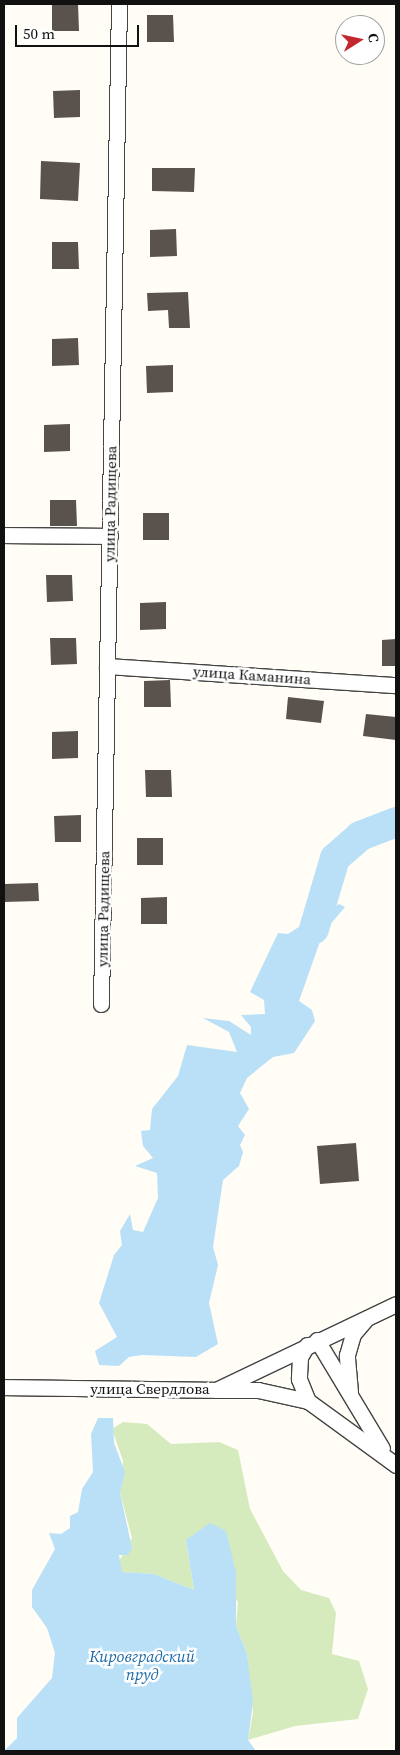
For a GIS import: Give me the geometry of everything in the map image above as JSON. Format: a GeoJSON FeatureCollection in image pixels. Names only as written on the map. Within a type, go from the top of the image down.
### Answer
{"type":"FeatureCollection","features":[{"type":"Feature","properties":{"kind":"street","name":"улица Радищева"},"geometry":{"type":"LineString","coordinates":[[101,1004],[119,4]]}},
{"type":"Feature","properties":{"kind":"street"},"geometry":{"type":"LineString","coordinates":[[4,535],[110,536]]}},
{"type":"Feature","properties":{"kind":"street","name":"улица Каманина"},"geometry":{"type":"LineString","coordinates":[[107,666],[396,685]]}},
{"type":"Feature","properties":{"kind":"street","name":"улица Свердлова"},"geometry":{"type":"LineString","coordinates":[[4,1387],[216,1390],[396,1304]]}},
{"type":"Feature","properties":{"kind":"street"},"geometry":{"type":"LineString","coordinates":[[350,1396],[347,1354],[353,1334],[368,1316]]}},
{"type":"Feature","properties":{"kind":"street"},"geometry":{"type":"LineString","coordinates":[[308,1400],[299,1379],[300,1357],[312,1343],[396,1465]]}},
{"type":"Feature","properties":{"kind":"street"},"geometry":{"type":"LineString","coordinates":[[216,1390],[258,1390],[308,1400],[386,1453]]}},
{"type":"Feature","properties":{"kind":"green space"},"geometry":{"type":"Polygon","coordinates":[[[123,1422],[147,1424],[171,1444],[219,1442],[238,1450],[250,1509],[283,1571],[301,1590],[329,1598],[336,1613],[332,1654],[359,1661],[368,1689],[358,1719],[295,1726],[248,1740],[253,1713],[247,1654],[236,1626],[238,1602],[186,1540],[194,1590],[154,1574],[122,1572],[118,1563],[132,1538],[120,1493],[123,1461],[112,1429],[123,1422]]]}},
{"type":"Feature","properties":{"kind":"water"},"geometry":{"type":"Polygon","coordinates":[[[326,890],[333,908],[339,904],[345,907],[323,933],[299,1001],[312,1010],[315,1021],[294,1053],[273,1057],[247,1078],[240,1093],[249,1109],[238,1126],[245,1135],[240,1145],[243,1152],[239,1166],[223,1180],[213,1247],[218,1265],[209,1303],[218,1344],[196,1357],[142,1355],[129,1357],[119,1366],[99,1365],[95,1351],[117,1337],[99,1303],[114,1255],[122,1245],[120,1231],[130,1214],[133,1230],[143,1232],[158,1198],[157,1173],[135,1166],[153,1158],[143,1146],[141,1131],[150,1130],[152,1109],[178,1076],[187,1045],[237,1052],[229,1032],[203,1018],[229,1021],[251,1035],[251,1027],[241,1015],[265,1014],[264,1000],[250,992],[278,933],[288,934],[308,921],[326,890]]]}},
{"type":"Feature","properties":{"kind":"water","name":"Кировградский пруд"},"geometry":{"type":"Polygon","coordinates":[[[98,1418],[113,1418],[114,1443],[125,1472],[120,1493],[132,1548],[128,1555],[119,1555],[122,1572],[154,1574],[194,1590],[186,1540],[210,1523],[226,1531],[236,1572],[236,1626],[247,1654],[253,1702],[248,1740],[256,1751],[4,1751],[17,1738],[17,1718],[52,1678],[55,1653],[47,1628],[32,1607],[32,1590],[55,1549],[49,1533],[61,1534],[70,1528],[70,1516],[78,1512],[82,1489],[93,1472],[91,1434],[98,1418]]]}},
{"type":"Feature","properties":{"kind":"building"},"geometry":{"type":"Polygon","coordinates":[[[52,4],[78,4],[79,31],[52,31],[52,4]]]}},
{"type":"Feature","properties":{"kind":"building"},"geometry":{"type":"Polygon","coordinates":[[[147,15],[173,15],[174,42],[147,42],[147,15]]]}},
{"type":"Feature","properties":{"kind":"building"},"geometry":{"type":"Polygon","coordinates":[[[80,90],[80,117],[54,118],[53,91],[80,90]]]}},
{"type":"Feature","properties":{"kind":"building"},"geometry":{"type":"Polygon","coordinates":[[[41,161],[80,163],[78,201],[40,199],[41,161]]]}},
{"type":"Feature","properties":{"kind":"building"},"geometry":{"type":"Polygon","coordinates":[[[152,168],[195,168],[194,192],[152,191],[152,168]]]}},
{"type":"Feature","properties":{"kind":"building"},"geometry":{"type":"Polygon","coordinates":[[[176,229],[177,256],[150,257],[150,230],[176,229]]]}},
{"type":"Feature","properties":{"kind":"building"},"geometry":{"type":"Polygon","coordinates":[[[52,242],[78,242],[79,269],[52,269],[52,242]]]}},
{"type":"Feature","properties":{"kind":"building"},"geometry":{"type":"Polygon","coordinates":[[[188,292],[190,328],[169,328],[168,310],[148,311],[147,293],[188,292]]]}},
{"type":"Feature","properties":{"kind":"building"},"geometry":{"type":"Polygon","coordinates":[[[78,338],[79,365],[52,366],[52,339],[78,338]]]}},
{"type":"Feature","properties":{"kind":"building"},"geometry":{"type":"Polygon","coordinates":[[[173,365],[173,392],[147,393],[146,366],[173,365]]]}},
{"type":"Feature","properties":{"kind":"building"},"geometry":{"type":"Polygon","coordinates":[[[70,424],[70,451],[44,452],[44,425],[70,424]]]}},
{"type":"Feature","properties":{"kind":"building"},"geometry":{"type":"Polygon","coordinates":[[[50,500],[76,500],[77,526],[50,526],[50,500]]]}},
{"type":"Feature","properties":{"kind":"building"},"geometry":{"type":"Polygon","coordinates":[[[143,513],[169,513],[169,540],[143,540],[143,513]]]}},
{"type":"Feature","properties":{"kind":"building"},"geometry":{"type":"Polygon","coordinates":[[[46,575],[72,575],[73,601],[47,602],[46,575]]]}},
{"type":"Feature","properties":{"kind":"building"},"geometry":{"type":"Polygon","coordinates":[[[166,602],[166,629],[140,630],[140,603],[166,602]]]}},
{"type":"Feature","properties":{"kind":"building"},"geometry":{"type":"Polygon","coordinates":[[[50,638],[76,638],[77,664],[51,665],[50,638]]]}},
{"type":"Feature","properties":{"kind":"building"},"geometry":{"type":"Polygon","coordinates":[[[396,639],[396,666],[382,666],[382,640],[396,639]]]}},
{"type":"Feature","properties":{"kind":"building"},"geometry":{"type":"Polygon","coordinates":[[[170,680],[171,707],[144,707],[144,681],[170,680]]]}},
{"type":"Feature","properties":{"kind":"building"},"geometry":{"type":"Polygon","coordinates":[[[288,697],[324,701],[321,723],[286,719],[288,697]]]}},
{"type":"Feature","properties":{"kind":"building"},"geometry":{"type":"Polygon","coordinates":[[[366,714],[396,717],[396,740],[363,736],[366,714]]]}},
{"type":"Feature","properties":{"kind":"building"},"geometry":{"type":"Polygon","coordinates":[[[78,731],[78,758],[52,759],[52,732],[78,731]]]}},
{"type":"Feature","properties":{"kind":"building"},"geometry":{"type":"Polygon","coordinates":[[[145,770],[171,770],[172,797],[146,797],[145,770]]]}},
{"type":"Feature","properties":{"kind":"building"},"geometry":{"type":"Polygon","coordinates":[[[81,815],[81,842],[55,842],[54,816],[81,815]]]}},
{"type":"Feature","properties":{"kind":"building"},"geometry":{"type":"Polygon","coordinates":[[[137,838],[163,838],[163,865],[137,865],[137,838]]]}},
{"type":"Feature","properties":{"kind":"building"},"geometry":{"type":"Polygon","coordinates":[[[38,883],[39,901],[4,902],[4,884],[38,883]]]}},
{"type":"Feature","properties":{"kind":"building"},"geometry":{"type":"Polygon","coordinates":[[[167,897],[167,924],[141,924],[141,898],[167,897]]]}},
{"type":"Feature","properties":{"kind":"building"},"geometry":{"type":"Polygon","coordinates":[[[356,1143],[359,1181],[320,1184],[317,1146],[356,1143]]]}},
{"type":"Feature","properties":{"kind":"waterway"},"geometry":{"type":"LineString","coordinates":[[314,929],[335,858],[360,836],[396,822]]}}]}
